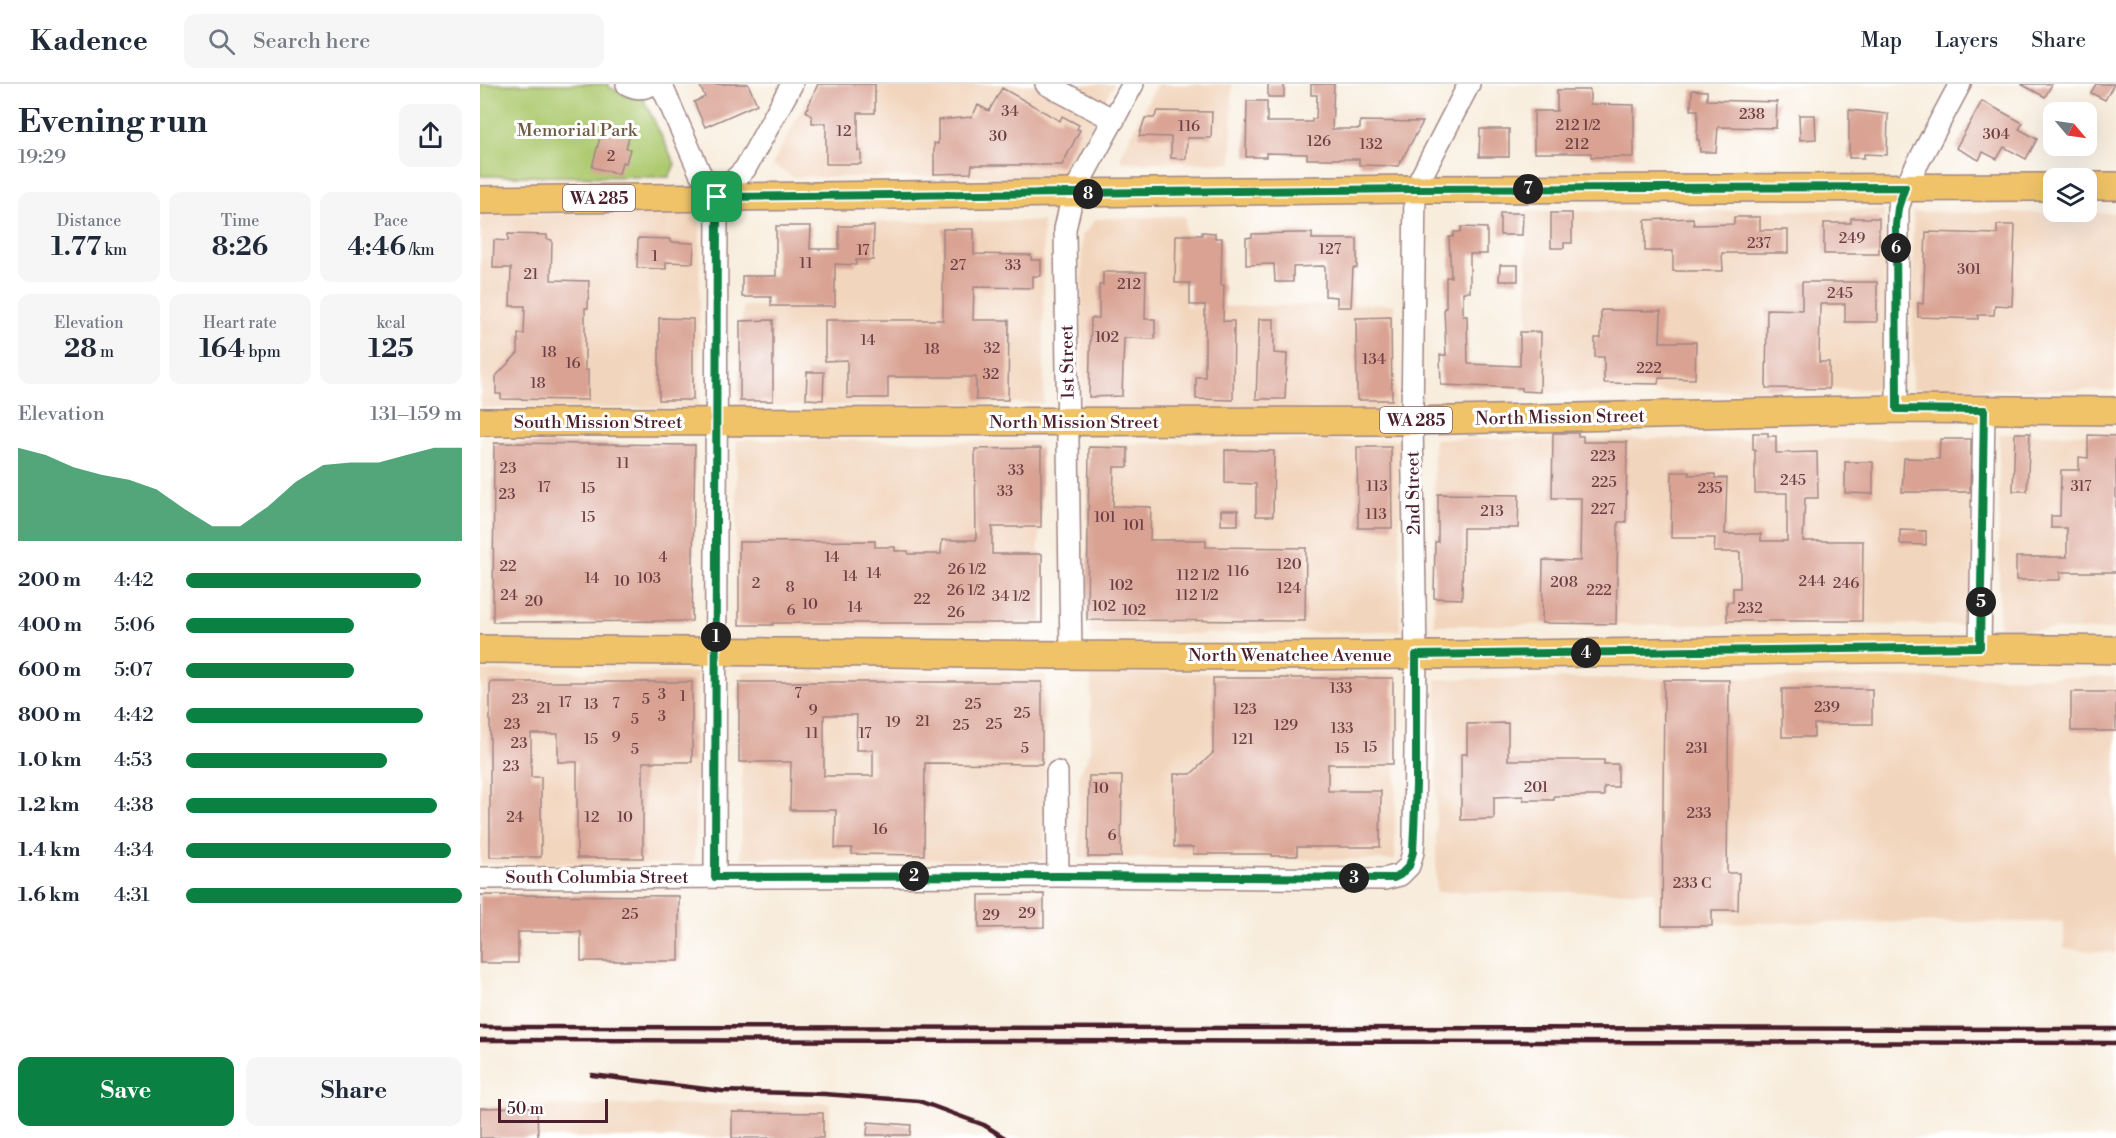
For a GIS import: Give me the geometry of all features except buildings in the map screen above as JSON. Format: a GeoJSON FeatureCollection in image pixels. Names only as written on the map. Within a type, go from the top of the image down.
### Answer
{"type":"FeatureCollection","features":[{"type":"Feature","properties":{"kind":"main road"},"geometry":{"type":"LineString","coordinates":[[2097,186],[2116,186]]}},
{"type":"Feature","properties":{"kind":"main road","name":"WA 285"},"geometry":{"type":"LineString","coordinates":[[480,200],[1415,189],[2043,187]]}},
{"type":"Feature","properties":{"kind":"main road","name":"North Mission Street"},"geometry":{"type":"LineString","coordinates":[[716,422],[1412,421],[1897,409],[2116,411]]}},
{"type":"Feature","properties":{"kind":"main road","name":"South Mission Street"},"geometry":{"type":"LineString","coordinates":[[480,422],[716,422]]}},
{"type":"Feature","properties":{"kind":"main road","name":"North Wenatchee Avenue"},"geometry":{"type":"LineString","coordinates":[[480,649],[1071,655],[1416,655],[1980,647],[2116,650]]}},
{"type":"Feature","properties":{"kind":"street"},"geometry":{"type":"LineString","coordinates":[[627,84],[637,88],[645,88],[653,84]]}},
{"type":"Feature","properties":{"kind":"street"},"geometry":{"type":"LineString","coordinates":[[661,84],[700,173],[717,197],[715,877]]}},
{"type":"Feature","properties":{"kind":"street"},"geometry":{"type":"LineString","coordinates":[[717,197],[745,169],[792,84]]}},
{"type":"Feature","properties":{"kind":"street"},"geometry":{"type":"LineString","coordinates":[[1046,84],[1114,120]]}},
{"type":"Feature","properties":{"kind":"street","name":"1st Street"},"geometry":{"type":"LineString","coordinates":[[1071,655],[1065,229],[1073,194],[1133,84]]}},
{"type":"Feature","properties":{"kind":"street","name":"2nd Street"},"geometry":{"type":"LineString","coordinates":[[1400,875],[1412,860],[1414,838],[1416,655],[1412,421],[1415,189],[1469,84]]}},
{"type":"Feature","properties":{"kind":"street"},"geometry":{"type":"LineString","coordinates":[[1897,409],[1896,225],[1898,208],[1905,187],[1960,84]]}},
{"type":"Feature","properties":{"kind":"street"},"geometry":{"type":"LineString","coordinates":[[1980,647],[1984,410]]}},
{"type":"Feature","properties":{"kind":"street"},"geometry":{"type":"LineString","coordinates":[[1057,772],[1058,876]]}},
{"type":"Feature","properties":{"kind":"street","name":"South Columbia Street"},"geometry":{"type":"LineString","coordinates":[[480,878],[1058,876],[1384,879],[1400,875]]}},
{"type":"Feature","properties":{"kind":"shaded area"},"geometry":{"type":"Polygon","coordinates":[[[815,84],[1114,84],[1065,177],[793,177],[772,165],[815,84]]]}},
{"type":"Feature","properties":{"kind":"shaded area"},"geometry":{"type":"Polygon","coordinates":[[[1157,84],[1232,84],[1232,163],[1121,162],[1121,155],[1157,84]]]}},
{"type":"Feature","properties":{"kind":"shaded area"},"geometry":{"type":"Polygon","coordinates":[[[1884,210],[1885,389],[1529,393],[1526,212],[1884,210]]]}},
{"type":"Feature","properties":{"kind":"shaded area"},"geometry":{"type":"Polygon","coordinates":[[[1913,212],[2043,213],[2043,222],[2097,222],[2097,213],[2116,213],[2116,390],[1912,389],[1913,212]]]}},
{"type":"Feature","properties":{"kind":"shaded area"},"geometry":{"type":"Polygon","coordinates":[[[480,213],[700,213],[699,408],[480,408],[480,213]]]}},
{"type":"Feature","properties":{"kind":"shaded area"},"geometry":{"type":"Polygon","coordinates":[[[1185,216],[1186,307],[1394,304],[1396,410],[1082,411],[1082,236],[1096,219],[1185,216]]]}},
{"type":"Feature","properties":{"kind":"shaded area"},"geometry":{"type":"Polygon","coordinates":[[[1043,221],[1044,403],[738,406],[743,306],[835,306],[834,222],[1043,221]]]}},
{"type":"Feature","properties":{"kind":"shaded area"},"geometry":{"type":"Polygon","coordinates":[[[1999,434],[2116,434],[2116,630],[1999,630],[1999,434]]]}},
{"type":"Feature","properties":{"kind":"shaded area"},"geometry":{"type":"Polygon","coordinates":[[[1434,439],[1972,439],[1972,625],[1434,625],[1434,439]]]}},
{"type":"Feature","properties":{"kind":"shaded area"},"geometry":{"type":"Polygon","coordinates":[[[737,440],[1040,442],[1038,628],[735,626],[737,440]]]}},
{"type":"Feature","properties":{"kind":"shaded area"},"geometry":{"type":"Polygon","coordinates":[[[1399,440],[1400,631],[1090,635],[1088,444],[1399,440]]]}},
{"type":"Feature","properties":{"kind":"shaded area"},"geometry":{"type":"Polygon","coordinates":[[[480,671],[697,673],[695,864],[480,863],[480,671]]]}},
{"type":"Feature","properties":{"kind":"shaded area"},"geometry":{"type":"Polygon","coordinates":[[[743,672],[1046,674],[1044,860],[741,858],[743,672]]]}},
{"type":"Feature","properties":{"kind":"shaded area"},"geometry":{"type":"Polygon","coordinates":[[[1091,672],[1397,674],[1395,860],[1079,858],[1079,774],[1090,753],[1091,672]]]}},
{"type":"Feature","properties":{"kind":"shaded area"},"geometry":{"type":"Polygon","coordinates":[[[2116,677],[2116,953],[2064,949],[2064,922],[1657,923],[1654,892],[1436,892],[1436,679],[2116,677]]]}},
{"type":"Feature","properties":{"kind":"shaded area"},"geometry":{"type":"Polygon","coordinates":[[[830,1103],[830,1138],[480,1138],[480,1107],[830,1103]]]}},
{"type":"Feature","properties":{"kind":"green space","name":"Memorial Park"},"geometry":{"type":"Polygon","coordinates":[[[480,84],[608,84],[609,87],[631,98],[642,96],[675,164],[669,177],[480,176],[480,84]]]}},
{"type":"Feature","properties":{"kind":"railway"},"geometry":{"type":"LineString","coordinates":[[480,1027],[2116,1029]]}},
{"type":"Feature","properties":{"kind":"railway"},"geometry":{"type":"LineString","coordinates":[[480,1040],[2116,1043]]}},
{"type":"Feature","properties":{"kind":"railway"},"geometry":{"type":"LineString","coordinates":[[592,1075],[722,1091],[824,1094],[919,1101],[984,1125],[1005,1138]]}},
{"type":"Feature","properties":{"kind":"route"},"geometry":{"type":"LineString","coordinates":[[1905,187],[1898,208],[1896,225],[1897,409],[1984,410],[1980,647],[1416,655],[1416,785],[1413,852],[1409,866],[1394,878],[715,877],[717,197],[1415,189],[1905,187]]}}]}
